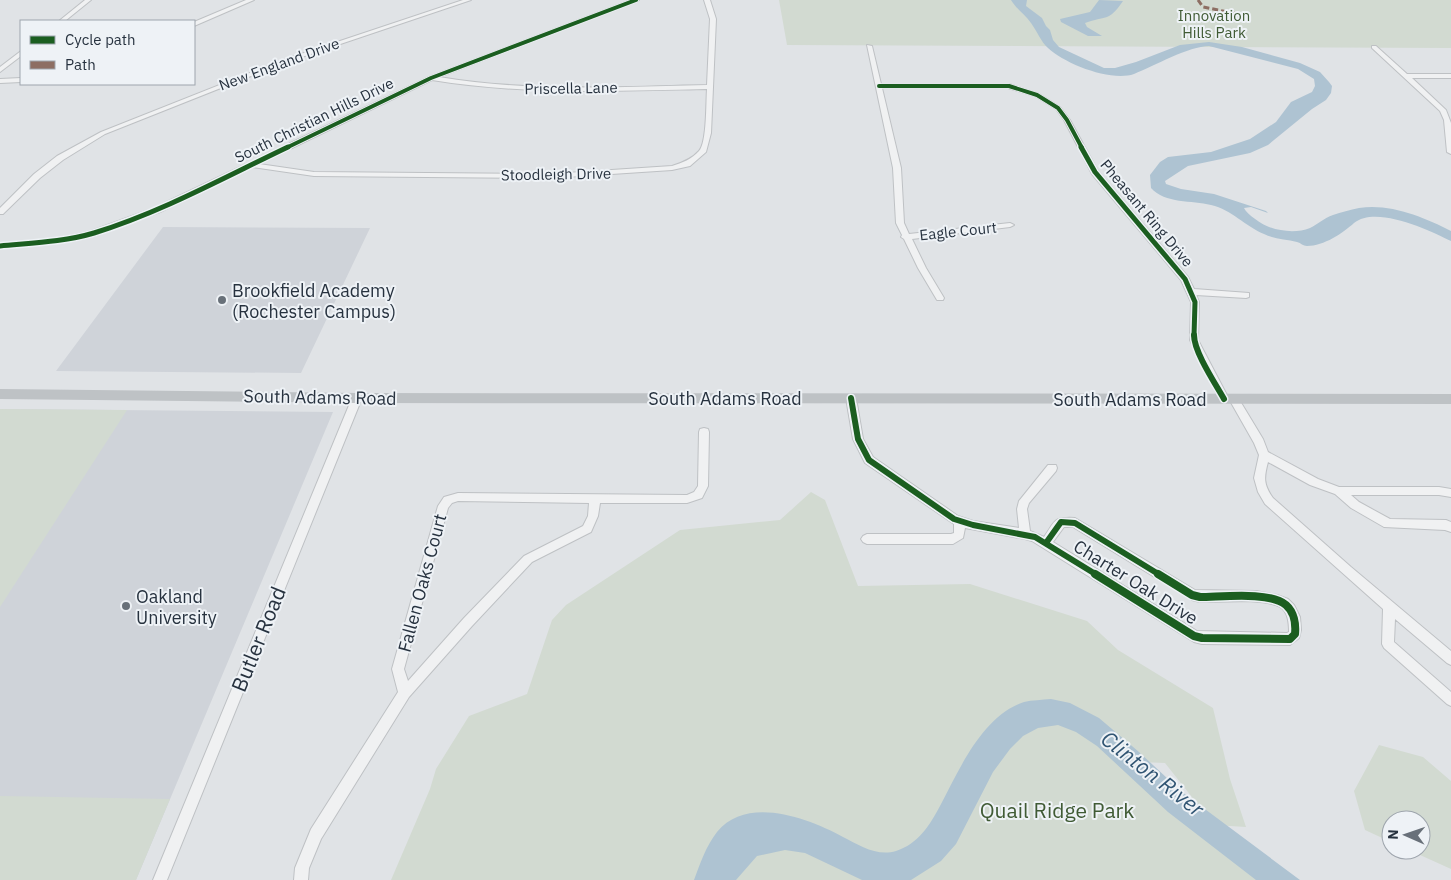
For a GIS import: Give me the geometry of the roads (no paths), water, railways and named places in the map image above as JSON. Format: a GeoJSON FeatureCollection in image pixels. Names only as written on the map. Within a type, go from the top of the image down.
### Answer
{"type":"FeatureCollection","features":[{"type":"Feature","properties":{"kind":"main road","name":"South Adams Road"},"geometry":{"type":"LineString","coordinates":[[0,394],[357,398],[1451,399]]}},
{"type":"Feature","properties":{"kind":"street"},"geometry":{"type":"LineString","coordinates":[[63,20],[88,0]]}},
{"type":"Feature","properties":{"kind":"street"},"geometry":{"type":"LineString","coordinates":[[195,24],[251,0]]}},
{"type":"Feature","properties":{"kind":"street","name":"New England Drive"},"geometry":{"type":"LineString","coordinates":[[0,212],[37,176],[64,156],[103,133],[173,103],[282,62],[468,0]]}},
{"type":"Feature","properties":{"kind":"street","name":"South Christian Hills Drive"},"geometry":{"type":"LineString","coordinates":[[0,246],[63,240],[93,233],[157,210],[386,98],[431,78],[636,0]]}},
{"type":"Feature","properties":{"kind":"street","name":"Stoodleigh Drive"},"geometry":{"type":"LineString","coordinates":[[252,164],[314,174],[359,176],[551,176],[672,168],[687,164],[704,151],[708,133],[713,19],[707,0]]}},
{"type":"Feature","properties":{"kind":"street"},"geometry":{"type":"LineString","coordinates":[[869,46],[893,144],[897,168],[898,212],[905,237],[940,298]]}},
{"type":"Feature","properties":{"kind":"street"},"geometry":{"type":"LineString","coordinates":[[1374,47],[1446,115],[1451,152]]}},
{"type":"Feature","properties":{"kind":"street"},"geometry":{"type":"LineString","coordinates":[[0,70],[20,54]]}},
{"type":"Feature","properties":{"kind":"street"},"geometry":{"type":"LineString","coordinates":[[1406,76],[1451,76]]}},
{"type":"Feature","properties":{"kind":"street","name":"Priscella Lane"},"geometry":{"type":"LineString","coordinates":[[431,78],[469,85],[508,88],[711,87]]}},
{"type":"Feature","properties":{"kind":"street"},"geometry":{"type":"LineString","coordinates":[[0,81],[20,80]]}},
{"type":"Feature","properties":{"kind":"street","name":"Pheasant Ring Drive"},"geometry":{"type":"LineString","coordinates":[[879,86],[1009,86],[1028,91],[1054,104],[1067,120],[1095,172],[1185,279],[1195,302],[1194,340],[1200,354],[1260,442],[1264,455]]}},
{"type":"Feature","properties":{"kind":"street","name":"Eagle Court"},"geometry":{"type":"LineString","coordinates":[[905,237],[1010,225]]}},
{"type":"Feature","properties":{"kind":"street"},"geometry":{"type":"LineString","coordinates":[[1192,292],[1246,294]]}},
{"type":"Feature","properties":{"kind":"street","name":"Butler Road"},"geometry":{"type":"LineString","coordinates":[[160,880],[357,398]]}},
{"type":"Feature","properties":{"kind":"street","name":"Charter Oak Drive"},"geometry":{"type":"LineString","coordinates":[[851,398],[858,439],[868,460],[889,476],[960,522],[1025,534],[1046,543],[1167,621],[1194,636],[1202,638],[1290,639],[1295,634],[1293,617],[1284,602],[1268,598],[1200,597],[1192,595],[1075,523],[1061,522],[1046,543]]}},
{"type":"Feature","properties":{"kind":"street","name":"Fallen Oaks Court"},"geometry":{"type":"LineString","coordinates":[[405,693],[398,669],[443,506],[448,500],[458,497],[687,499],[698,495],[702,486],[704,432]]}},
{"type":"Feature","properties":{"kind":"street"},"geometry":{"type":"LineString","coordinates":[[1451,493],[1439,491],[1340,491],[1314,482],[1264,455],[1259,478],[1263,492],[1279,512],[1451,659]]}},
{"type":"Feature","properties":{"kind":"street"},"geometry":{"type":"LineString","coordinates":[[1025,534],[1022,509],[1024,501],[1052,468]]}},
{"type":"Feature","properties":{"kind":"street"},"geometry":{"type":"LineString","coordinates":[[1340,491],[1356,505],[1388,524],[1446,525],[1451,527]]}},
{"type":"Feature","properties":{"kind":"street","name":"Fallen Oaks Court"},"geometry":{"type":"LineString","coordinates":[[301,880],[302,868],[316,834],[405,693],[468,622],[528,559],[587,529],[593,516],[595,498]]}},
{"type":"Feature","properties":{"kind":"street"},"geometry":{"type":"LineString","coordinates":[[867,539],[953,539],[959,535],[960,522]]}},
{"type":"Feature","properties":{"kind":"street"},"geometry":{"type":"LineString","coordinates":[[1389,606],[1388,644],[1451,700]]}},
{"type":"Feature","properties":{"kind":"water"},"geometry":{"type":"Polygon","coordinates":[[[1011,0],[1027,0],[1026,6],[1042,18],[1050,30],[1053,40],[1059,47],[1104,68],[1115,68],[1136,62],[1180,45],[1209,42],[1242,47],[1300,63],[1320,72],[1332,86],[1331,93],[1326,100],[1268,145],[1250,153],[1188,166],[1165,181],[1166,184],[1181,189],[1214,194],[1266,211],[1268,213],[1251,207],[1244,208],[1261,223],[1278,230],[1304,230],[1330,216],[1359,208],[1371,207],[1395,209],[1418,216],[1451,231],[1451,241],[1402,221],[1375,217],[1364,218],[1339,235],[1320,244],[1306,246],[1264,234],[1219,207],[1164,197],[1151,188],[1150,175],[1160,162],[1168,157],[1211,152],[1250,139],[1276,122],[1291,102],[1312,92],[1315,86],[1314,79],[1298,69],[1209,46],[1192,49],[1134,74],[1113,76],[1101,74],[1065,60],[1048,48],[1029,20],[1011,0]]]}},
{"type":"Feature","properties":{"kind":"water"},"geometry":{"type":"Polygon","coordinates":[[[1099,0],[1123,1],[1110,16],[1085,23],[1087,27],[1102,36],[1088,36],[1061,22],[1060,19],[1090,12],[1099,0]]]}},
{"type":"Feature","properties":{"kind":"water","name":"Clinton River"},"geometry":{"type":"Polygon","coordinates":[[[1051,699],[1070,703],[1099,718],[1182,792],[1300,880],[1256,880],[1168,812],[1097,746],[1076,732],[1058,725],[1038,728],[1023,736],[1010,749],[993,772],[956,844],[941,861],[911,880],[862,880],[805,853],[785,850],[757,856],[736,880],[694,880],[706,849],[713,837],[730,821],[744,814],[761,812],[796,817],[875,851],[889,852],[904,848],[917,839],[927,827],[973,746],[996,719],[1009,709],[1024,702],[1051,699]]]}},
{"type":"Feature","properties":{"kind":"place","name":"Brookfield Academy (Rochester Campus)"},"geometry":{"type":"Point","coordinates":[222,300]}},
{"type":"Feature","properties":{"kind":"place","name":"Oakland University"},"geometry":{"type":"Point","coordinates":[126,606]}},
{"type":"Feature","properties":{"kind":"park label","name":"Innovation Hills Park"},"geometry":{"type":"Point","coordinates":[1214,24]}},
{"type":"Feature","properties":{"kind":"park label","name":"Quail Ridge Park"},"geometry":{"type":"Point","coordinates":[1057,810]}}]}
